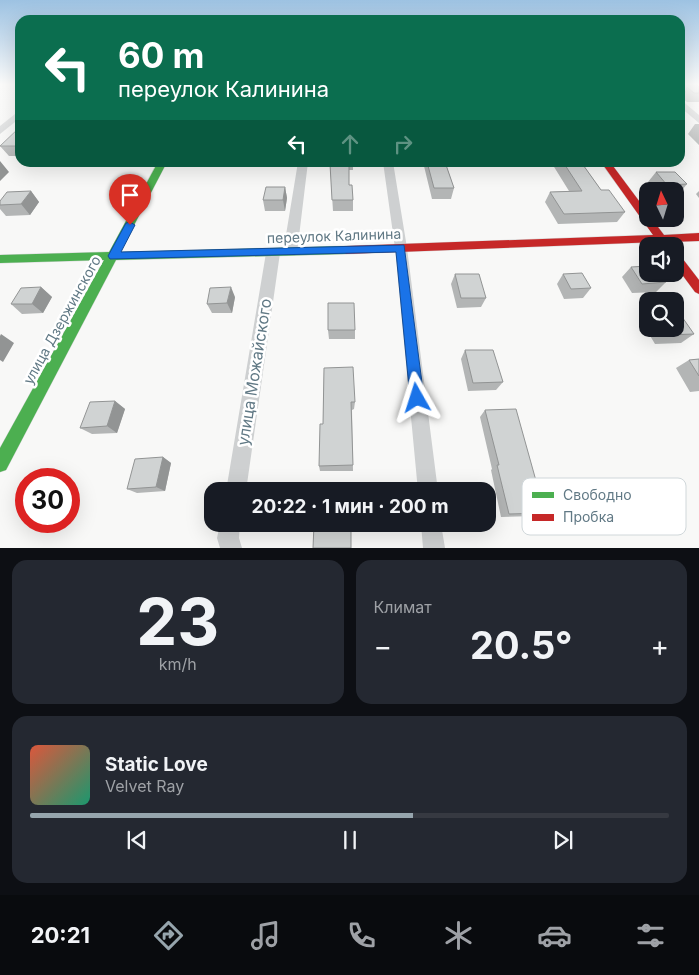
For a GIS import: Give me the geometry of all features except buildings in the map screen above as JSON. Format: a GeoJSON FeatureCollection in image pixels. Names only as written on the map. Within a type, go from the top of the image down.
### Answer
{"type":"FeatureCollection","features":[{"type":"Feature","properties":{"kind":"street"},"geometry":{"type":"LineString","coordinates":[[689,111],[699,120]]}},
{"type":"Feature","properties":{"kind":"street"},"geometry":{"type":"LineString","coordinates":[[0,131],[15,118]]}},
{"type":"Feature","properties":{"kind":"street","name":"улица Дзержинского"},"geometry":{"type":"LineString","coordinates":[[0,464],[114,256],[159,167]]}},
{"type":"Feature","properties":{"kind":"street"},"geometry":{"type":"LineString","coordinates":[[290,253],[303,167]]}},
{"type":"Feature","properties":{"kind":"street"},"geometry":{"type":"LineString","coordinates":[[389,167],[427,482]]}},
{"type":"Feature","properties":{"kind":"street"},"geometry":{"type":"LineString","coordinates":[[609,167],[660,237]]}},
{"type":"Feature","properties":{"kind":"street","name":"переулок Калинина"},"geometry":{"type":"LineString","coordinates":[[684,240],[699,238]]}},
{"type":"Feature","properties":{"kind":"street","name":"переулок Калинина"},"geometry":{"type":"LineString","coordinates":[[0,260],[639,243]]}},
{"type":"Feature","properties":{"kind":"street","name":"улица Можайского"},"geometry":{"type":"LineString","coordinates":[[237,482],[273,253]]}},
{"type":"Feature","properties":{"kind":"street"},"geometry":{"type":"LineString","coordinates":[[684,269],[699,289]]}},
{"type":"Feature","properties":{"kind":"street"},"geometry":{"type":"LineString","coordinates":[[229,532],[228,538],[231,548]]}},
{"type":"Feature","properties":{"kind":"street"},"geometry":{"type":"LineString","coordinates":[[432,532],[434,548]]}},
{"type":"Feature","properties":{"kind":"traffic: fast"},"geometry":{"type":"LineString","coordinates":[[0,464],[160,167]]}},
{"type":"Feature","properties":{"kind":"traffic: fast"},"geometry":{"type":"LineString","coordinates":[[0,259],[346,250]]}},
{"type":"Feature","properties":{"kind":"traffic: jam"},"geometry":{"type":"LineString","coordinates":[[609,167],[660,237]]}},
{"type":"Feature","properties":{"kind":"traffic: jam"},"geometry":{"type":"LineString","coordinates":[[346,250],[699,237]]}},
{"type":"Feature","properties":{"kind":"traffic: jam"},"geometry":{"type":"LineString","coordinates":[[684,269],[699,289]]}},
{"type":"Feature","properties":{"kind":"route"},"geometry":{"type":"LineString","coordinates":[[130,225],[114,256],[400,248],[417,398]]}}]}
